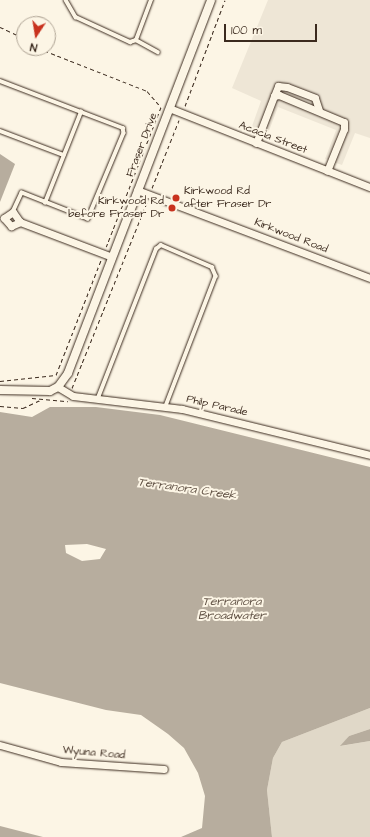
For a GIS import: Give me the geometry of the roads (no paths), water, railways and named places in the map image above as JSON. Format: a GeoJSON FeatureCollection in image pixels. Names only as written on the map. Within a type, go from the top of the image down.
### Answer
{"type":"FeatureCollection","features":[{"type":"Feature","properties":{"kind":"street","name":"Fraser Drive"},"geometry":{"type":"LineString","coordinates":[[58,387],[69,371],[211,0]]}},
{"type":"Feature","properties":{"kind":"street"},"geometry":{"type":"LineString","coordinates":[[256,143],[274,96],[279,95],[319,110],[341,119],[345,124],[328,171]]}},
{"type":"Feature","properties":{"kind":"street","name":"Acacia Street"},"geometry":{"type":"LineString","coordinates":[[169,108],[370,187]]}},
{"type":"Feature","properties":{"kind":"street","name":"Kirkwood Road"},"geometry":{"type":"LineString","coordinates":[[137,190],[370,278]]}},
{"type":"Feature","properties":{"kind":"street"},"geometry":{"type":"LineString","coordinates":[[20,222],[11,226],[5,223],[6,214],[13,212],[20,222],[112,257]]}},
{"type":"Feature","properties":{"kind":"street"},"geometry":{"type":"LineString","coordinates":[[0,390],[42,392],[58,387]]}},
{"type":"Feature","properties":{"kind":"street","name":"Philp Parade"},"geometry":{"type":"LineString","coordinates":[[58,387],[69,395],[166,406],[370,454]]}},
{"type":"Feature","properties":{"kind":"street","name":"Wyuna Road"},"geometry":{"type":"LineString","coordinates":[[0,745],[61,762],[164,769]]}},
{"type":"Feature","properties":{"kind":"lane"},"geometry":{"type":"LineString","coordinates":[[66,0],[76,17],[130,42],[136,40],[158,52]]}},
{"type":"Feature","properties":{"kind":"lane"},"geometry":{"type":"LineString","coordinates":[[136,40],[151,0]]}},
{"type":"Feature","properties":{"kind":"lane"},"geometry":{"type":"LineString","coordinates":[[0,81],[122,128],[124,133],[88,219],[22,193],[13,212]]}},
{"type":"Feature","properties":{"kind":"lane"},"geometry":{"type":"LineString","coordinates":[[46,203],[81,112]]}},
{"type":"Feature","properties":{"kind":"lane"},"geometry":{"type":"LineString","coordinates":[[0,131],[64,155]]}},
{"type":"Feature","properties":{"kind":"lane"},"geometry":{"type":"LineString","coordinates":[[98,398],[156,249],[161,245],[212,267],[216,276],[166,406]]}},
{"type":"Feature","properties":{"kind":"water"},"geometry":{"type":"Polygon","coordinates":[[[0,154],[15,164],[0,202],[0,154]]]}},
{"type":"Feature","properties":{"kind":"water","name":"Terranora Broadwater"},"geometry":{"type":"Polygon","coordinates":[[[50,407],[96,407],[160,415],[370,467],[370,708],[282,742],[273,758],[267,790],[272,837],[181,837],[202,828],[205,796],[198,773],[184,748],[168,734],[141,715],[106,710],[0,683],[0,412],[32,417],[50,407]],[[87,544],[65,545],[66,553],[82,561],[100,559],[106,549],[87,544]]]}},
{"type":"Feature","properties":{"kind":"water"},"geometry":{"type":"Polygon","coordinates":[[[370,729],[370,741],[340,746],[349,736],[370,729]]]}},
{"type":"Feature","properties":{"kind":"water"},"geometry":{"type":"Polygon","coordinates":[[[0,826],[43,837],[0,837],[0,826]]]}},
{"type":"Feature","properties":{"kind":"place","name":"Kirkwood Rd after Fraser Dr"},"geometry":{"type":"Point","coordinates":[176,198]}},
{"type":"Feature","properties":{"kind":"place","name":"Kirkwood Rd before Fraser Dr"},"geometry":{"type":"Point","coordinates":[172,208]}},
{"type":"Feature","properties":{"kind":"water label","name":"Terranora Creek"},"geometry":{"type":"Point","coordinates":[187,489]}}]}
